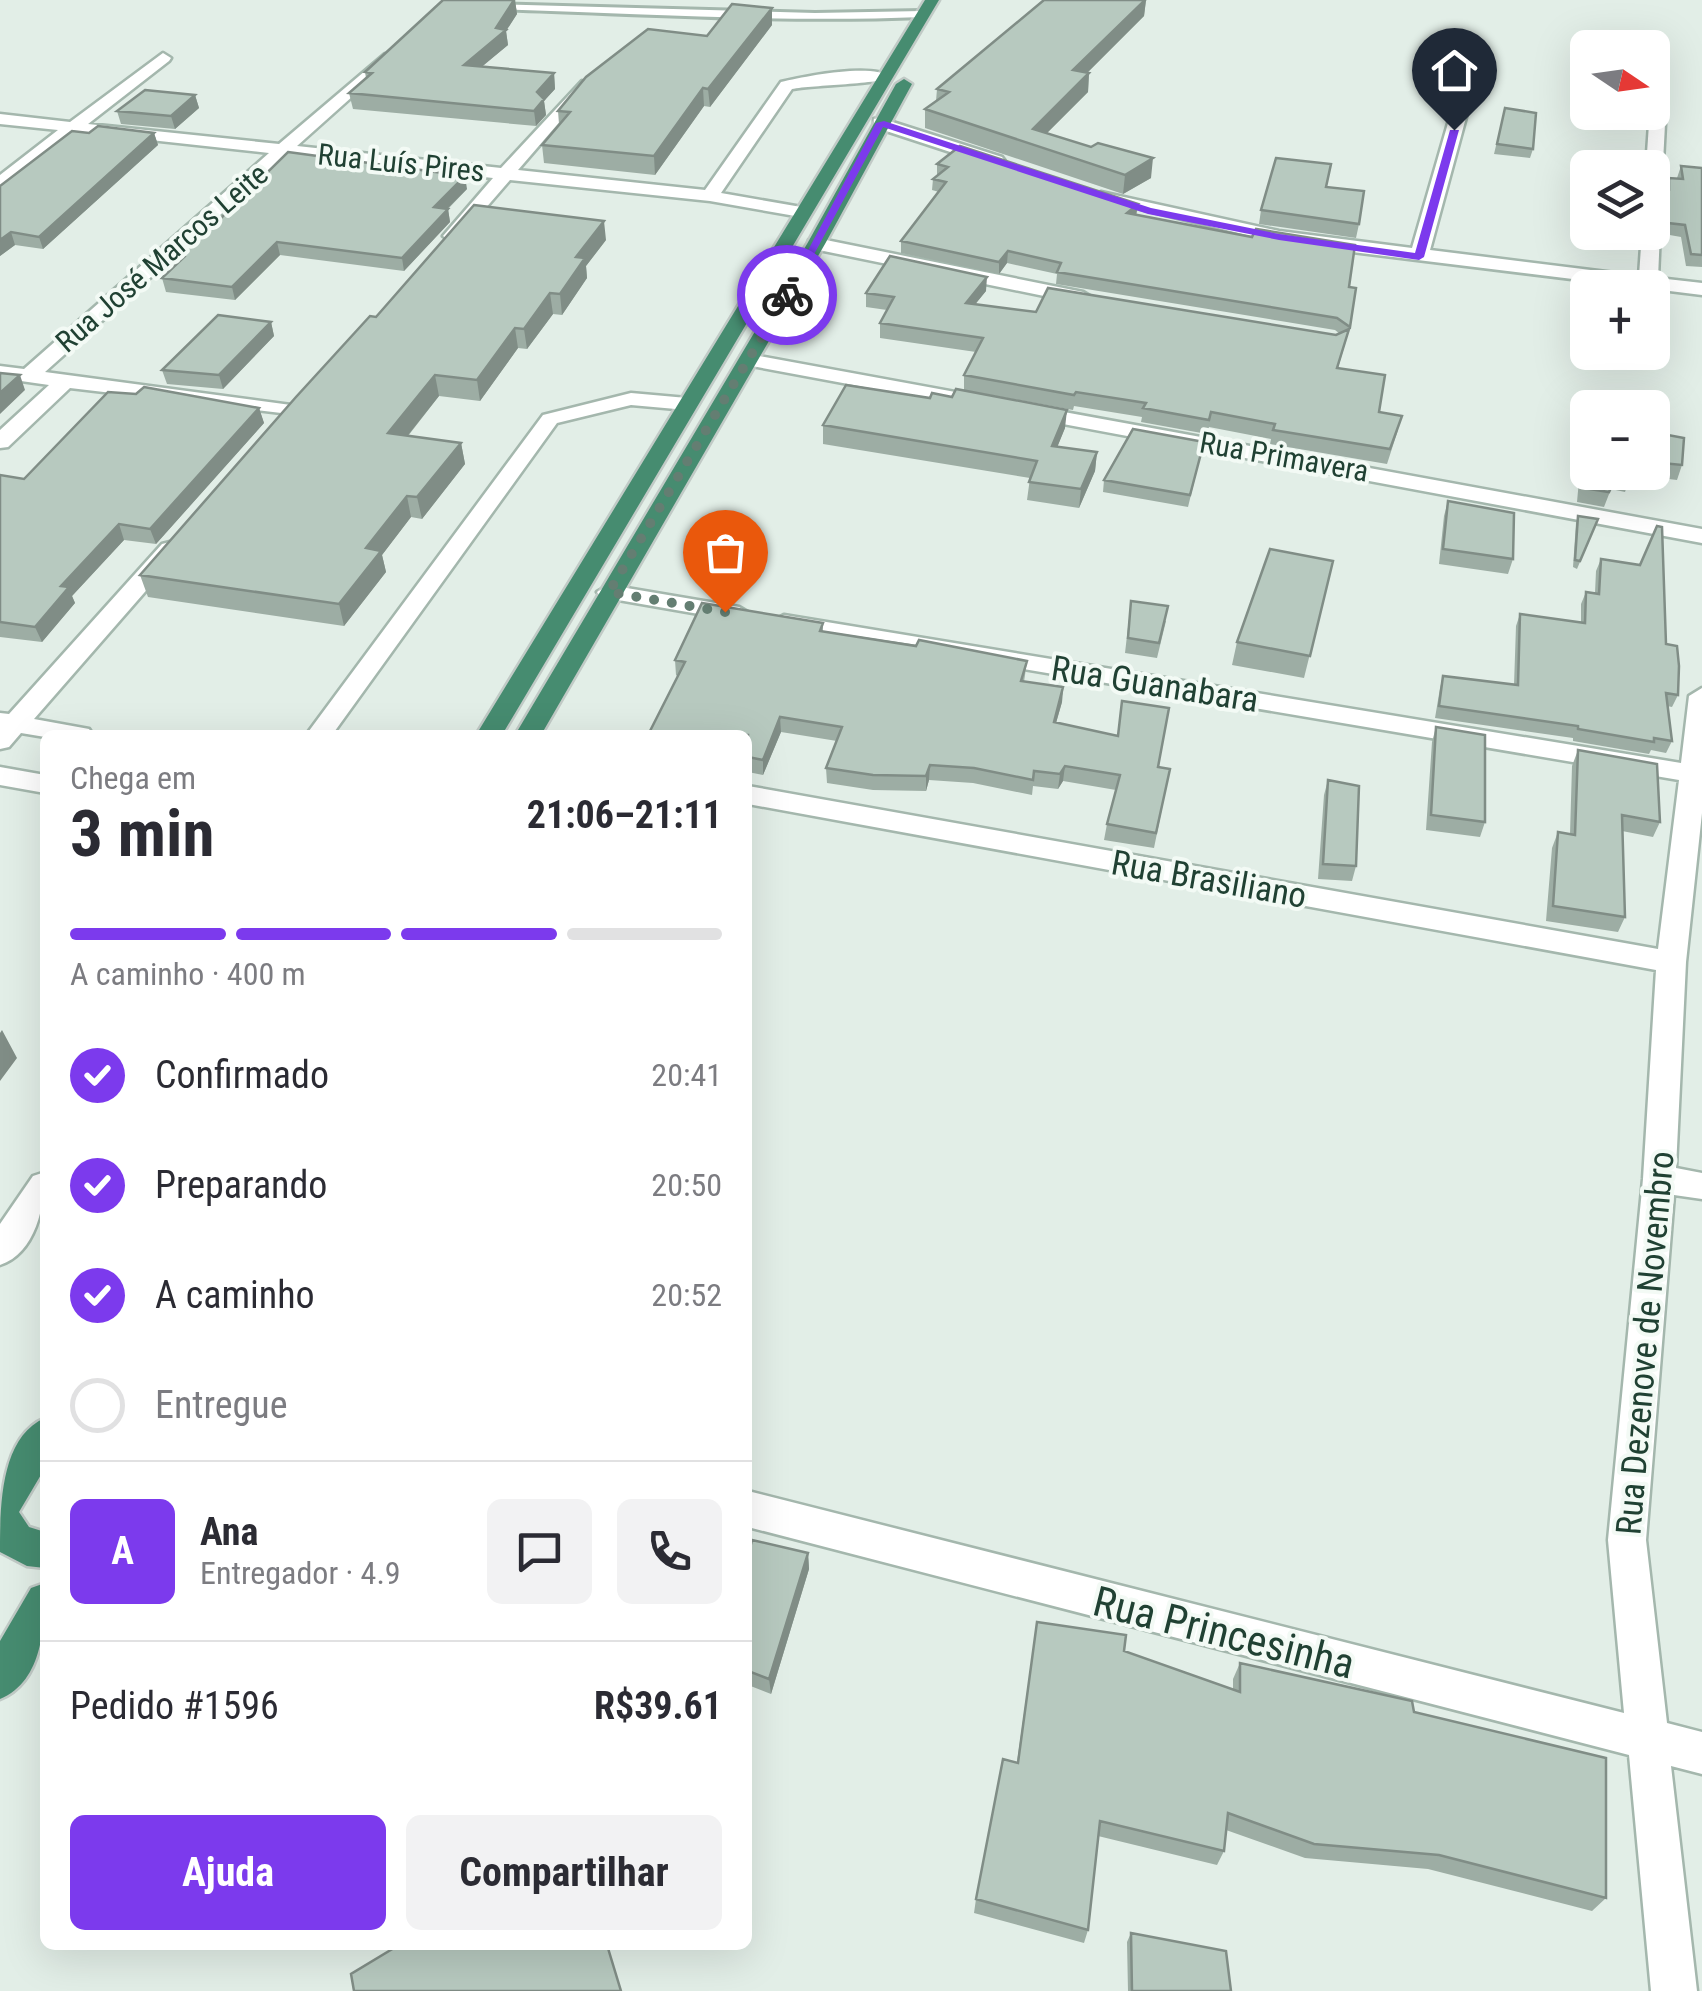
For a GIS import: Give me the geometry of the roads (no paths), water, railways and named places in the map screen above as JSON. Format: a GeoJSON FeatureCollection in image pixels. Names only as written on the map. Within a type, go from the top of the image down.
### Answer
{"type":"FeatureCollection","features":[{"type":"Feature","properties":{"kind":"highway"},"geometry":{"type":"LineString","coordinates":[[531,730],[954,0]]}},
{"type":"Feature","properties":{"kind":"highway"},"geometry":{"type":"LineString","coordinates":[[492,730],[928,7]]}},
{"type":"Feature","properties":{"kind":"highway"},"geometry":{"type":"LineString","coordinates":[[40,1443],[0,1510],[7,1534],[20,1546],[40,1549]]}},
{"type":"Feature","properties":{"kind":"highway"},"geometry":{"type":"LineString","coordinates":[[0,1679],[40,1611]]}},
{"type":"Feature","properties":{"kind":"street"},"geometry":{"type":"LineString","coordinates":[[0,183],[164,58]]}},
{"type":"Feature","properties":{"kind":"street","name":"Rua José Marcos Leite"},"geometry":{"type":"LineString","coordinates":[[28,376],[385,59]]}},
{"type":"Feature","properties":{"kind":"street"},"geometry":{"type":"LineString","coordinates":[[432,258],[509,174],[590,76]]}},
{"type":"Feature","properties":{"kind":"street"},"geometry":{"type":"LineString","coordinates":[[710,196],[787,84],[832,77],[884,77]]}},
{"type":"Feature","properties":{"kind":"street"},"geometry":{"type":"LineString","coordinates":[[1419,257],[1463,99]]}},
{"type":"Feature","properties":{"kind":"street","name":"Rua Luís Pires"},"geometry":{"type":"LineString","coordinates":[[0,118],[710,196],[801,212]]}},
{"type":"Feature","properties":{"kind":"street"},"geometry":{"type":"LineString","coordinates":[[880,123],[1014,167]]}},
{"type":"Feature","properties":{"kind":"street"},"geometry":{"type":"LineString","coordinates":[[1073,188],[1223,227],[1570,275]]}},
{"type":"Feature","properties":{"kind":"street"},"geometry":{"type":"LineString","coordinates":[[816,244],[1104,302]]}},
{"type":"Feature","properties":{"kind":"street"},"geometry":{"type":"LineString","coordinates":[[1670,286],[1702,288]]}},
{"type":"Feature","properties":{"kind":"street","name":"Rua Primavera"},"geometry":{"type":"LineString","coordinates":[[748,360],[1702,536]]}},
{"type":"Feature","properties":{"kind":"street"},"geometry":{"type":"LineString","coordinates":[[0,372],[291,411]]}},
{"type":"Feature","properties":{"kind":"street"},"geometry":{"type":"LineString","coordinates":[[0,442],[65,381]]}},
{"type":"Feature","properties":{"kind":"street"},"geometry":{"type":"LineString","coordinates":[[322,730],[550,419],[631,398],[686,404]]}},
{"type":"Feature","properties":{"kind":"street"},"geometry":{"type":"LineString","coordinates":[[5,729],[186,530]]}},
{"type":"Feature","properties":{"kind":"street","name":"Rua Guanabara"},"geometry":{"type":"LineString","coordinates":[[609,592],[1699,774]]}},
{"type":"Feature","properties":{"kind":"street","name":"Rua Dezenove de Novembro"},"geometry":{"type":"LineString","coordinates":[[1674,1991],[1626,1540],[1659,1179],[1671,962],[1699,774],[1702,696]]}},
{"type":"Feature","properties":{"kind":"street"},"geometry":{"type":"LineString","coordinates":[[5,729],[40,732]]}},
{"type":"Feature","properties":{"kind":"street"},"geometry":{"type":"LineString","coordinates":[[0,776],[40,783]]}},
{"type":"Feature","properties":{"kind":"street","name":"Rua Brasiliano"},"geometry":{"type":"LineString","coordinates":[[752,797],[1671,962]]}},
{"type":"Feature","properties":{"kind":"street"},"geometry":{"type":"LineString","coordinates":[[1659,1179],[1702,1186]]}},
{"type":"Feature","properties":{"kind":"street"},"geometry":{"type":"LineString","coordinates":[[0,1251],[34,1220]]}},
{"type":"Feature","properties":{"kind":"street","name":"Rua Princesinha"},"geometry":{"type":"LineString","coordinates":[[752,1511],[1650,1742],[1702,1752]]}},
{"type":"Feature","properties":{"kind":"lane"},"geometry":{"type":"LineString","coordinates":[[490,6],[654,9],[796,18],[928,7]]}}]}
